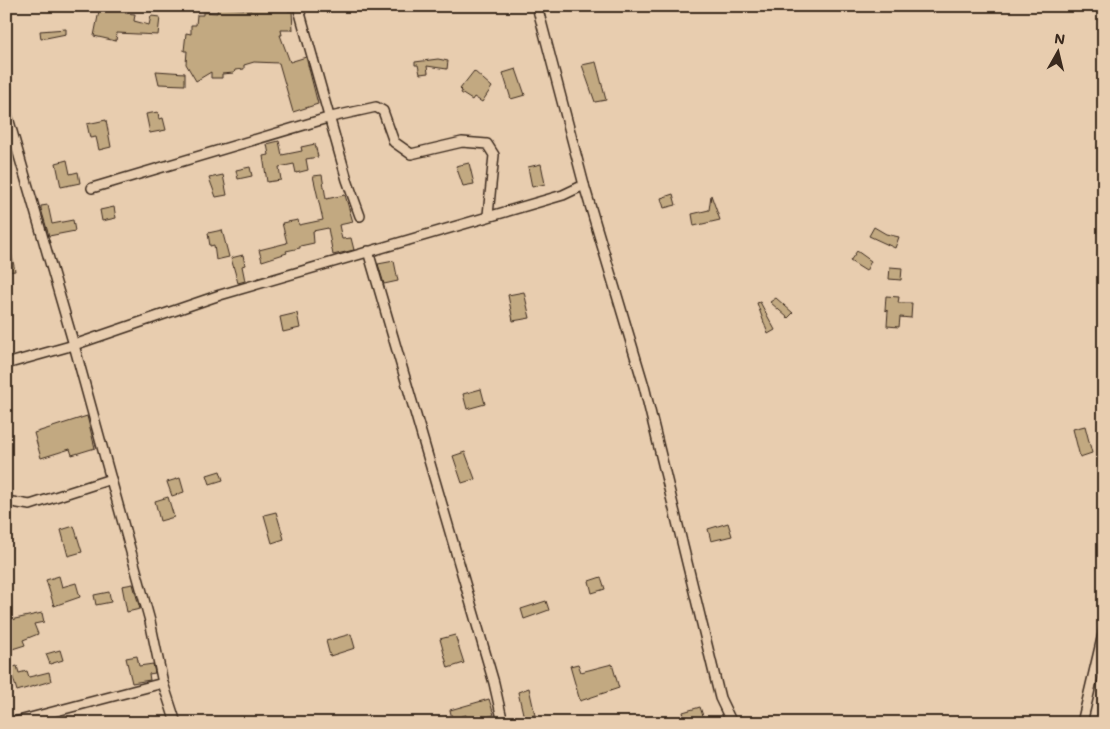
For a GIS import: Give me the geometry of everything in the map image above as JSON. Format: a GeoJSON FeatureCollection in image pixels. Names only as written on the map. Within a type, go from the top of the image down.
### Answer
{"type":"FeatureCollection","features":[{"type":"Feature","properties":{"kind":"street"},"geometry":{"type":"LineString","coordinates":[[298,6],[347,180],[360,216]]}},
{"type":"Feature","properties":{"kind":"street"},"geometry":{"type":"LineString","coordinates":[[536,6],[584,185],[644,386],[720,698],[732,723]]}},
{"type":"Feature","properties":{"kind":"street"},"geometry":{"type":"LineString","coordinates":[[92,188],[330,117],[376,107],[383,111],[394,142],[411,154],[462,142],[487,144],[494,156],[488,215]]}},
{"type":"Feature","properties":{"kind":"street"},"geometry":{"type":"LineString","coordinates":[[6,112],[74,345],[150,621],[163,683],[176,723]]}},
{"type":"Feature","properties":{"kind":"street"},"geometry":{"type":"LineString","coordinates":[[6,364],[74,345],[220,294],[488,215],[563,195],[584,185]]}},
{"type":"Feature","properties":{"kind":"street"},"geometry":{"type":"LineString","coordinates":[[368,251],[494,684],[503,723]]}},
{"type":"Feature","properties":{"kind":"street"},"geometry":{"type":"LineString","coordinates":[[6,501],[18,505],[30,504],[111,479]]}},
{"type":"Feature","properties":{"kind":"street"},"geometry":{"type":"LineString","coordinates":[[1082,723],[1104,630]]}},
{"type":"Feature","properties":{"kind":"street"},"geometry":{"type":"LineString","coordinates":[[11,723],[163,683]]}},
{"type":"Feature","properties":{"kind":"building"},"geometry":{"type":"Polygon","coordinates":[[[100,6],[127,8],[125,13],[135,14],[134,21],[149,25],[151,16],[160,17],[158,35],[117,33],[116,41],[94,36],[100,6]]]}},
{"type":"Feature","properties":{"kind":"building"},"geometry":{"type":"Polygon","coordinates":[[[251,6],[288,7],[288,11],[292,11],[293,30],[281,30],[282,35],[280,35],[290,62],[306,57],[318,104],[293,112],[279,63],[254,62],[244,65],[244,69],[235,70],[234,73],[222,74],[222,78],[211,78],[211,72],[196,81],[186,64],[187,51],[184,51],[186,33],[191,34],[191,25],[196,25],[197,15],[203,15],[203,12],[217,13],[218,7],[251,10],[251,6]]]}},
{"type":"Feature","properties":{"kind":"building"},"geometry":{"type":"Polygon","coordinates":[[[66,29],[66,34],[41,39],[40,31],[66,29]]]}},
{"type":"Feature","properties":{"kind":"building"},"geometry":{"type":"Polygon","coordinates":[[[438,59],[448,61],[447,69],[427,66],[428,73],[420,74],[418,65],[415,65],[415,62],[438,59]]]}},
{"type":"Feature","properties":{"kind":"building"},"geometry":{"type":"Polygon","coordinates":[[[596,62],[606,100],[595,102],[582,65],[596,62]]]}},
{"type":"Feature","properties":{"kind":"building"},"geometry":{"type":"Polygon","coordinates":[[[516,69],[525,95],[511,99],[503,73],[516,69]]]}},
{"type":"Feature","properties":{"kind":"building"},"geometry":{"type":"Polygon","coordinates":[[[156,71],[185,73],[185,85],[159,84],[156,71]]]}},
{"type":"Feature","properties":{"kind":"building"},"geometry":{"type":"Polygon","coordinates":[[[474,71],[492,87],[482,102],[474,97],[472,100],[461,93],[460,89],[474,71]]]}},
{"type":"Feature","properties":{"kind":"building"},"geometry":{"type":"Polygon","coordinates":[[[158,112],[159,119],[163,118],[166,130],[150,133],[146,114],[158,112]]]}},
{"type":"Feature","properties":{"kind":"building"},"geometry":{"type":"Polygon","coordinates":[[[106,120],[111,147],[99,150],[96,137],[90,138],[87,124],[106,120]]]}},
{"type":"Feature","properties":{"kind":"building"},"geometry":{"type":"Polygon","coordinates":[[[279,141],[282,155],[302,151],[301,147],[315,144],[318,157],[306,159],[308,170],[296,173],[294,164],[279,167],[281,180],[267,182],[263,156],[269,155],[267,144],[279,141]]]}},
{"type":"Feature","properties":{"kind":"building"},"geometry":{"type":"Polygon","coordinates":[[[67,160],[70,174],[78,172],[80,183],[61,187],[56,163],[67,160]]]}},
{"type":"Feature","properties":{"kind":"building"},"geometry":{"type":"Polygon","coordinates":[[[469,163],[474,184],[463,186],[456,166],[469,163]]]}},
{"type":"Feature","properties":{"kind":"building"},"geometry":{"type":"Polygon","coordinates":[[[541,164],[545,184],[532,187],[528,167],[541,164]]]}},
{"type":"Feature","properties":{"kind":"building"},"geometry":{"type":"Polygon","coordinates":[[[250,167],[252,176],[238,179],[236,170],[250,167]]]}},
{"type":"Feature","properties":{"kind":"building"},"geometry":{"type":"Polygon","coordinates":[[[223,175],[227,195],[216,197],[209,178],[223,175]]]}},
{"type":"Feature","properties":{"kind":"building"},"geometry":{"type":"Polygon","coordinates":[[[322,175],[326,199],[345,195],[353,222],[339,225],[342,239],[351,238],[354,250],[333,255],[328,228],[313,231],[314,243],[300,246],[300,248],[286,251],[287,253],[262,261],[259,250],[287,243],[282,223],[298,220],[299,225],[323,220],[313,176],[322,175]]]}},
{"type":"Feature","properties":{"kind":"building"},"geometry":{"type":"Polygon","coordinates":[[[673,194],[676,205],[664,208],[661,198],[673,194]]]}},
{"type":"Feature","properties":{"kind":"building"},"geometry":{"type":"Polygon","coordinates":[[[711,195],[720,220],[694,226],[692,214],[709,210],[711,195]]]}},
{"type":"Feature","properties":{"kind":"building"},"geometry":{"type":"Polygon","coordinates":[[[48,205],[52,224],[73,220],[75,231],[49,236],[41,209],[41,206],[48,205]]]}},
{"type":"Feature","properties":{"kind":"building"},"geometry":{"type":"Polygon","coordinates":[[[114,207],[116,218],[102,221],[100,210],[114,207]]]}},
{"type":"Feature","properties":{"kind":"building"},"geometry":{"type":"Polygon","coordinates":[[[874,227],[886,234],[899,237],[895,248],[869,236],[874,227]]]}},
{"type":"Feature","properties":{"kind":"building"},"geometry":{"type":"Polygon","coordinates":[[[222,230],[229,257],[216,260],[214,245],[210,246],[208,233],[222,230]]]}},
{"type":"Feature","properties":{"kind":"building"},"geometry":{"type":"Polygon","coordinates":[[[6,247],[10,247],[15,271],[6,272],[6,247]]]}},
{"type":"Feature","properties":{"kind":"building"},"geometry":{"type":"Polygon","coordinates":[[[857,251],[871,261],[866,271],[850,261],[857,251]]]}},
{"type":"Feature","properties":{"kind":"building"},"geometry":{"type":"Polygon","coordinates":[[[243,255],[245,265],[242,266],[245,281],[238,283],[231,258],[243,255]]]}},
{"type":"Feature","properties":{"kind":"building"},"geometry":{"type":"Polygon","coordinates":[[[394,261],[398,281],[384,284],[378,264],[394,261]]]}},
{"type":"Feature","properties":{"kind":"building"},"geometry":{"type":"Polygon","coordinates":[[[890,267],[902,268],[901,280],[889,279],[890,267]]]}},
{"type":"Feature","properties":{"kind":"building"},"geometry":{"type":"Polygon","coordinates":[[[524,292],[530,318],[513,321],[508,295],[524,292]]]}},
{"type":"Feature","properties":{"kind":"building"},"geometry":{"type":"Polygon","coordinates":[[[886,296],[899,297],[898,303],[912,303],[911,318],[900,317],[899,327],[887,326],[886,296]]]}},
{"type":"Feature","properties":{"kind":"building"},"geometry":{"type":"Polygon","coordinates":[[[776,298],[793,313],[788,318],[770,302],[776,298]]]}},
{"type":"Feature","properties":{"kind":"building"},"geometry":{"type":"Polygon","coordinates":[[[760,302],[775,330],[768,334],[757,303],[760,302]]]}},
{"type":"Feature","properties":{"kind":"building"},"geometry":{"type":"Polygon","coordinates":[[[297,313],[300,328],[283,332],[280,317],[297,313]]]}},
{"type":"Feature","properties":{"kind":"building"},"geometry":{"type":"Polygon","coordinates":[[[481,389],[485,404],[467,409],[463,394],[481,389]]]}},
{"type":"Feature","properties":{"kind":"building"},"geometry":{"type":"Polygon","coordinates":[[[87,416],[95,448],[72,455],[70,449],[41,458],[34,433],[87,416]]]}},
{"type":"Feature","properties":{"kind":"building"},"geometry":{"type":"Polygon","coordinates":[[[1085,426],[1092,453],[1080,457],[1073,429],[1085,426]]]}},
{"type":"Feature","properties":{"kind":"building"},"geometry":{"type":"Polygon","coordinates":[[[465,452],[475,479],[462,483],[453,456],[465,452]]]}},
{"type":"Feature","properties":{"kind":"building"},"geometry":{"type":"Polygon","coordinates":[[[220,471],[223,480],[210,484],[207,475],[220,471]]]}},
{"type":"Feature","properties":{"kind":"building"},"geometry":{"type":"Polygon","coordinates":[[[180,478],[184,492],[172,496],[167,482],[180,478]]]}},
{"type":"Feature","properties":{"kind":"building"},"geometry":{"type":"Polygon","coordinates":[[[168,497],[174,517],[160,521],[155,501],[168,497]]]}},
{"type":"Feature","properties":{"kind":"building"},"geometry":{"type":"Polygon","coordinates":[[[276,512],[284,539],[272,543],[264,515],[276,512]]]}},
{"type":"Feature","properties":{"kind":"building"},"geometry":{"type":"Polygon","coordinates":[[[728,523],[732,536],[711,541],[708,529],[728,523]]]}},
{"type":"Feature","properties":{"kind":"building"},"geometry":{"type":"Polygon","coordinates":[[[74,526],[82,552],[68,556],[61,530],[74,526]]]}},
{"type":"Feature","properties":{"kind":"building"},"geometry":{"type":"Polygon","coordinates":[[[59,576],[62,587],[76,583],[80,597],[54,606],[46,580],[59,576]]]}},
{"type":"Feature","properties":{"kind":"building"},"geometry":{"type":"Polygon","coordinates":[[[601,577],[605,589],[592,593],[589,581],[601,577]]]}},
{"type":"Feature","properties":{"kind":"building"},"geometry":{"type":"Polygon","coordinates":[[[133,584],[140,609],[127,612],[122,586],[133,584]]]}},
{"type":"Feature","properties":{"kind":"building"},"geometry":{"type":"Polygon","coordinates":[[[109,592],[111,602],[96,605],[94,595],[109,592]]]}},
{"type":"Feature","properties":{"kind":"building"},"geometry":{"type":"Polygon","coordinates":[[[546,601],[549,610],[524,619],[521,609],[546,601]]]}},
{"type":"Feature","properties":{"kind":"building"},"geometry":{"type":"Polygon","coordinates":[[[42,613],[44,622],[34,624],[38,634],[23,640],[25,645],[6,651],[6,621],[42,613]]]}},
{"type":"Feature","properties":{"kind":"building"},"geometry":{"type":"Polygon","coordinates":[[[351,634],[355,648],[330,656],[326,641],[351,634]]]}},
{"type":"Feature","properties":{"kind":"building"},"geometry":{"type":"Polygon","coordinates":[[[455,635],[464,663],[448,668],[440,639],[455,635]]]}},
{"type":"Feature","properties":{"kind":"building"},"geometry":{"type":"Polygon","coordinates":[[[60,650],[63,660],[50,664],[46,654],[60,650]]]}},
{"type":"Feature","properties":{"kind":"building"},"geometry":{"type":"Polygon","coordinates":[[[137,656],[139,666],[153,664],[155,673],[149,674],[150,680],[132,683],[126,658],[137,656]]]}},
{"type":"Feature","properties":{"kind":"building"},"geometry":{"type":"Polygon","coordinates":[[[578,664],[581,672],[612,664],[619,688],[580,701],[570,666],[578,664]]]}},
{"type":"Feature","properties":{"kind":"building"},"geometry":{"type":"Polygon","coordinates":[[[17,666],[19,673],[27,671],[29,677],[49,672],[51,681],[17,691],[10,668],[17,666]]]}},
{"type":"Feature","properties":{"kind":"building"},"geometry":{"type":"Polygon","coordinates":[[[529,688],[535,715],[524,718],[518,692],[529,688]]]}},
{"type":"Feature","properties":{"kind":"building"},"geometry":{"type":"Polygon","coordinates":[[[489,699],[494,715],[468,722],[466,715],[452,719],[450,710],[489,699]]]}},
{"type":"Feature","properties":{"kind":"building"},"geometry":{"type":"Polygon","coordinates":[[[700,707],[704,719],[686,723],[683,712],[700,707]]]}}]}
